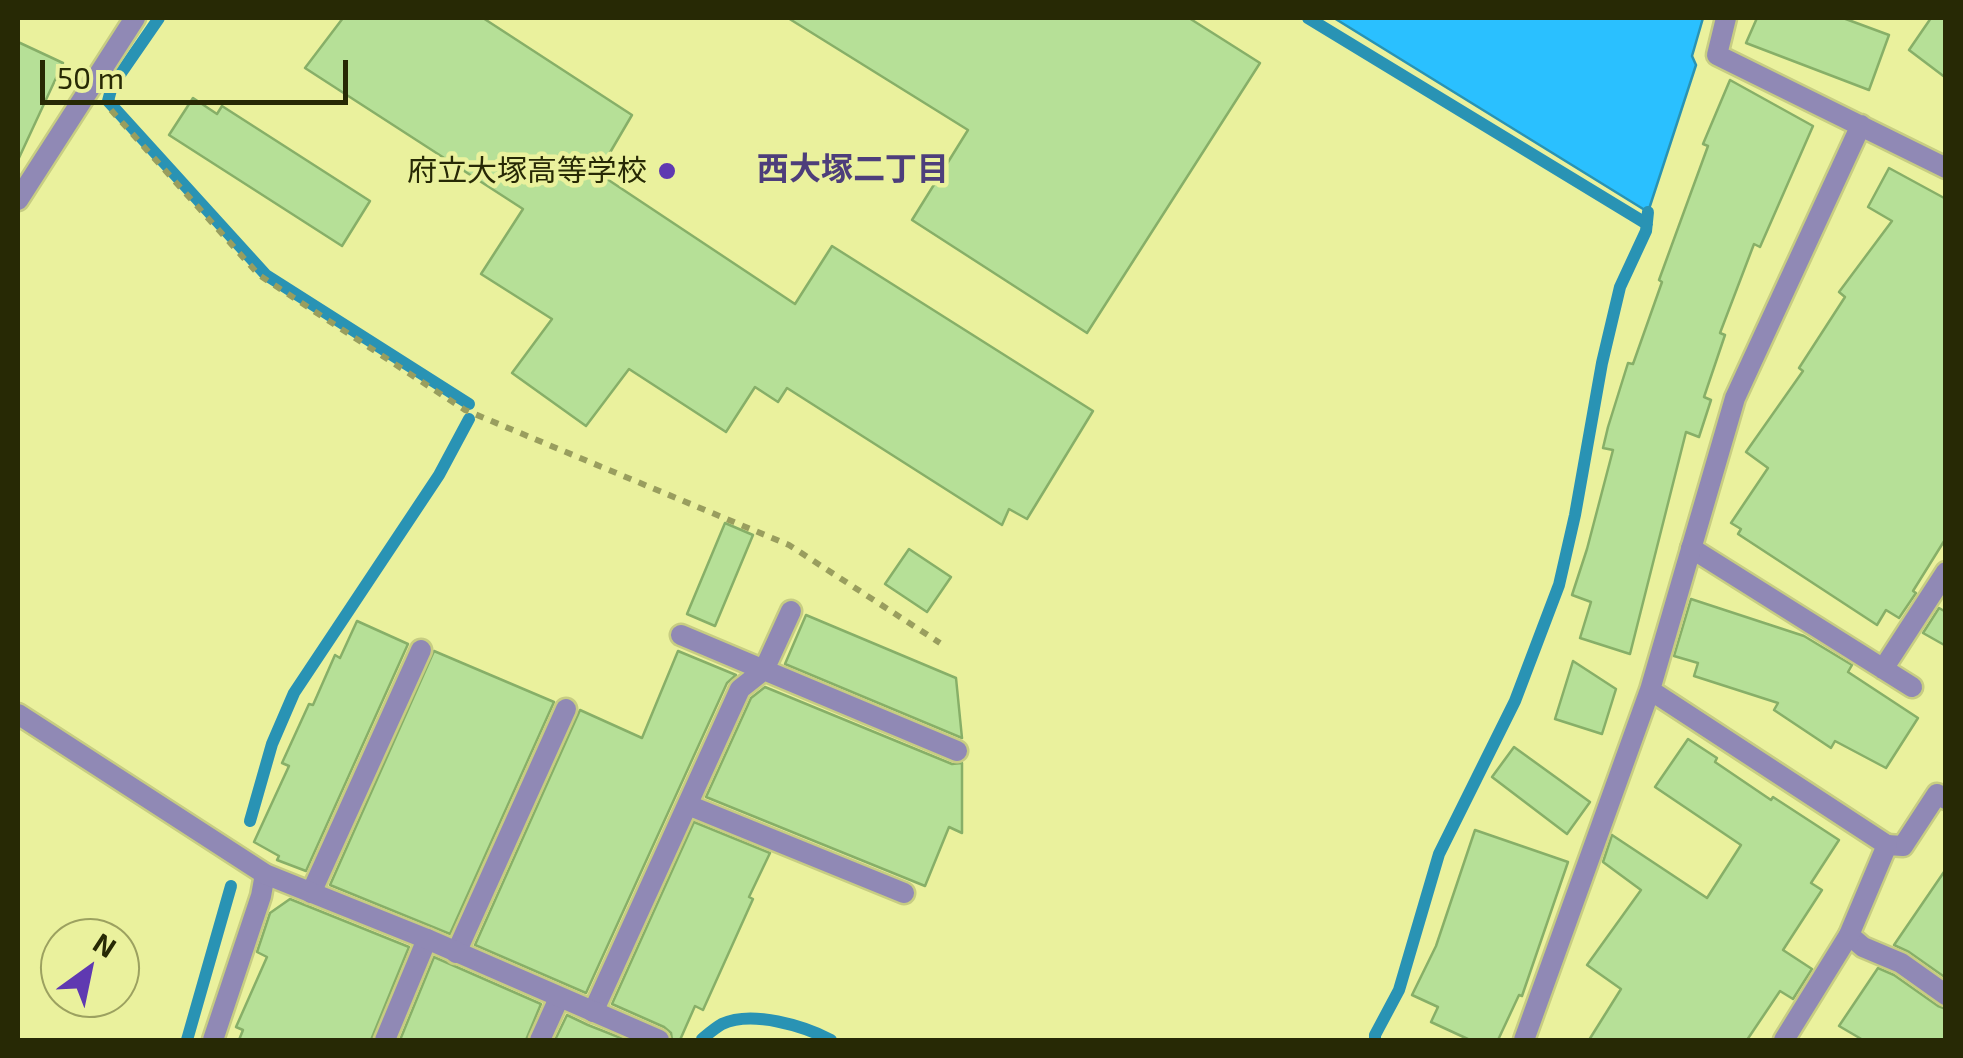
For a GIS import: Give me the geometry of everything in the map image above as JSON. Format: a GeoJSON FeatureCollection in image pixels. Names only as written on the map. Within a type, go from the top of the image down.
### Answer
{"type":"FeatureCollection","features":[{"type":"Feature","properties":{"kind":"street"},"geometry":{"type":"LineString","coordinates":[[18,200],[134,18]]}},
{"type":"Feature","properties":{"kind":"street"},"geometry":{"type":"LineString","coordinates":[[1726,18],[1717,55],[1946,168]]}},
{"type":"Feature","properties":{"kind":"street"},"geometry":{"type":"LineString","coordinates":[[1524,1040],[1650,690],[1735,398],[1861,125]]}},
{"type":"Feature","properties":{"kind":"street"},"geometry":{"type":"LineString","coordinates":[[1691,548],[1912,687]]}},
{"type":"Feature","properties":{"kind":"street"},"geometry":{"type":"LineString","coordinates":[[1883,669],[1946,572]]}},
{"type":"Feature","properties":{"kind":"street"},"geometry":{"type":"LineString","coordinates":[[593,1012],[740,689],[764,670],[791,610]]}},
{"type":"Feature","properties":{"kind":"street"},"geometry":{"type":"LineString","coordinates":[[681,635],[957,751]]}},
{"type":"Feature","properties":{"kind":"street"},"geometry":{"type":"LineString","coordinates":[[312,893],[421,650]]}},
{"type":"Feature","properties":{"kind":"street"},"geometry":{"type":"LineString","coordinates":[[1650,690],[1887,845],[1904,846],[1937,794],[1946,799]]}},
{"type":"Feature","properties":{"kind":"street"},"geometry":{"type":"LineString","coordinates":[[456,952],[566,709]]}},
{"type":"Feature","properties":{"kind":"street"},"geometry":{"type":"LineString","coordinates":[[18,714],[265,874],[659,1040]]}},
{"type":"Feature","properties":{"kind":"street"},"geometry":{"type":"LineString","coordinates":[[688,805],[904,893]]}},
{"type":"Feature","properties":{"kind":"street"},"geometry":{"type":"LineString","coordinates":[[1784,1040],[1849,935],[1887,845]]}},
{"type":"Feature","properties":{"kind":"street"},"geometry":{"type":"LineString","coordinates":[[214,1040],[265,874]]}},
{"type":"Feature","properties":{"kind":"street"},"geometry":{"type":"LineString","coordinates":[[1849,935],[1864,947],[1901,963],[1946,995]]}},
{"type":"Feature","properties":{"kind":"street"},"geometry":{"type":"LineString","coordinates":[[385,1040],[427,940]]}},
{"type":"Feature","properties":{"kind":"street"},"geometry":{"type":"LineString","coordinates":[[540,1040],[559,998]]}},
{"type":"Feature","properties":{"kind":"path"},"geometry":{"type":"LineString","coordinates":[[91,87],[259,275],[465,410],[788,545],[940,643]]}},
{"type":"Feature","properties":{"kind":"water"},"geometry":{"type":"Polygon","coordinates":[[[1334,18],[1703,18],[1692,56],[1696,65],[1648,212],[1334,18]]]}},
{"type":"Feature","properties":{"kind":"building"},"geometry":{"type":"Polygon","coordinates":[[[343,18],[483,18],[632,115],[598,173],[795,304],[832,246],[1093,411],[1027,519],[1009,509],[1002,525],[787,388],[778,402],[755,387],[726,432],[629,369],[586,426],[512,373],[552,319],[481,274],[523,209],[305,68],[343,18]]]}},
{"type":"Feature","properties":{"kind":"building"},"geometry":{"type":"Polygon","coordinates":[[[788,18],[1189,18],[1260,63],[1087,333],[912,220],[968,130],[788,18]]]}},
{"type":"Feature","properties":{"kind":"building"},"geometry":{"type":"Polygon","coordinates":[[[1757,18],[1843,18],[1889,35],[1869,90],[1746,43],[1757,18]]]}},
{"type":"Feature","properties":{"kind":"building"},"geometry":{"type":"Polygon","coordinates":[[[1931,18],[1946,18],[1946,78],[1909,50],[1931,18]]]}},
{"type":"Feature","properties":{"kind":"building"},"geometry":{"type":"Polygon","coordinates":[[[18,42],[63,63],[18,160],[18,42]]]}},
{"type":"Feature","properties":{"kind":"building"},"geometry":{"type":"Polygon","coordinates":[[[1730,80],[1813,126],[1760,247],[1754,244],[1720,333],[1725,335],[1704,397],[1711,400],[1699,437],[1686,432],[1630,654],[1580,638],[1591,602],[1572,595],[1613,450],[1603,448],[1608,427],[1708,146],[1703,144],[1730,80]]]}},
{"type":"Feature","properties":{"kind":"building"},"geometry":{"type":"Polygon","coordinates":[[[193,98],[217,114],[222,106],[370,201],[342,246],[169,135],[193,98]]]}},
{"type":"Feature","properties":{"kind":"building"},"geometry":{"type":"Polygon","coordinates":[[[1889,168],[1946,199],[1946,538],[1899,618],[1886,610],[1877,625],[1738,534],[1741,529],[1731,523],[1768,468],[1746,452],[1803,371],[1799,368],[1845,297],[1839,292],[1892,221],[1868,207],[1889,168]]]}},
{"type":"Feature","properties":{"kind":"building"},"geometry":{"type":"Polygon","coordinates":[[[725,523],[753,535],[715,626],[687,614],[725,523]]]}},
{"type":"Feature","properties":{"kind":"building"},"geometry":{"type":"Polygon","coordinates":[[[909,549],[951,577],[927,612],[885,584],[909,549]]]}},
{"type":"Feature","properties":{"kind":"building"},"geometry":{"type":"Polygon","coordinates":[[[1691,599],[1804,636],[1852,665],[1848,672],[1918,718],[1886,768],[1835,741],[1831,748],[1774,710],[1778,703],[1694,676],[1698,663],[1674,656],[1691,599]]]}},
{"type":"Feature","properties":{"kind":"building"},"geometry":{"type":"Polygon","coordinates":[[[1939,608],[1946,612],[1946,646],[1923,633],[1939,608]]]}},
{"type":"Feature","properties":{"kind":"building"},"geometry":{"type":"Polygon","coordinates":[[[806,615],[956,678],[962,738],[785,664],[806,615]]]}},
{"type":"Feature","properties":{"kind":"building"},"geometry":{"type":"Polygon","coordinates":[[[357,621],[408,644],[306,871],[277,860],[279,856],[254,842],[289,766],[282,763],[309,704],[313,705],[335,655],[340,658],[357,621]]]}},
{"type":"Feature","properties":{"kind":"building"},"geometry":{"type":"Polygon","coordinates":[[[434,651],[554,702],[450,934],[330,885],[434,651]]]}},
{"type":"Feature","properties":{"kind":"building"},"geometry":{"type":"Polygon","coordinates":[[[678,651],[736,675],[727,683],[586,993],[475,945],[580,710],[642,738],[678,651]]]}},
{"type":"Feature","properties":{"kind":"building"},"geometry":{"type":"Polygon","coordinates":[[[1573,661],[1616,689],[1602,734],[1555,719],[1573,661]]]}},
{"type":"Feature","properties":{"kind":"building"},"geometry":{"type":"Polygon","coordinates":[[[765,687],[952,764],[962,763],[962,833],[949,827],[925,886],[706,797],[751,698],[765,687]]]}},
{"type":"Feature","properties":{"kind":"building"},"geometry":{"type":"Polygon","coordinates":[[[1688,739],[1771,800],[1773,797],[1839,840],[1811,883],[1822,890],[1783,950],[1812,969],[1793,999],[1780,991],[1747,1040],[1589,1040],[1621,989],[1587,965],[1641,890],[1603,862],[1612,835],[1707,898],[1741,845],[1655,787],[1688,739]]]}},
{"type":"Feature","properties":{"kind":"building"},"geometry":{"type":"Polygon","coordinates":[[[1514,747],[1590,802],[1567,834],[1492,777],[1514,747]]]}},
{"type":"Feature","properties":{"kind":"building"},"geometry":{"type":"Polygon","coordinates":[[[694,822],[770,853],[703,1010],[695,1006],[680,1040],[672,1040],[664,1027],[612,1004],[694,822]]]}},
{"type":"Feature","properties":{"kind":"building"},"geometry":{"type":"Polygon","coordinates":[[[1475,830],[1568,862],[1522,996],[1519,995],[1498,1040],[1470,1040],[1431,1022],[1438,1007],[1412,995],[1436,946],[1475,830]]]}},
{"type":"Feature","properties":{"kind":"building"},"geometry":{"type":"Polygon","coordinates":[[[1946,869],[1946,978],[1894,945],[1946,869]]]}},
{"type":"Feature","properties":{"kind":"building"},"geometry":{"type":"Polygon","coordinates":[[[290,899],[409,947],[371,1040],[239,1040],[243,1030],[236,1027],[267,957],[257,952],[270,913],[290,899]]]}},
{"type":"Feature","properties":{"kind":"building"},"geometry":{"type":"Polygon","coordinates":[[[434,957],[541,1004],[526,1040],[400,1040],[434,957]]]}},
{"type":"Feature","properties":{"kind":"building"},"geometry":{"type":"Polygon","coordinates":[[[1878,968],[1946,1009],[1946,1040],[1863,1040],[1839,1026],[1878,968]]]}},
{"type":"Feature","properties":{"kind":"building"},"geometry":{"type":"Polygon","coordinates":[[[567,1015],[588,1025],[626,1040],[555,1040],[567,1015]]]}},
{"type":"Feature","properties":{"kind":"waterway"},"geometry":{"type":"LineString","coordinates":[[159,18],[112,86],[108,101],[266,275],[469,404]]}},
{"type":"Feature","properties":{"kind":"waterway"},"geometry":{"type":"LineString","coordinates":[[1308,18],[1647,224]]}},
{"type":"Feature","properties":{"kind":"waterway"},"geometry":{"type":"LineString","coordinates":[[1375,1040],[1399,990],[1439,854],[1515,701],[1559,585],[1620,287],[1646,231],[1648,212]]}},
{"type":"Feature","properties":{"kind":"waterway"},"geometry":{"type":"LineString","coordinates":[[250,821],[272,744],[294,693],[439,475],[469,419]]}},
{"type":"Feature","properties":{"kind":"waterway"},"geometry":{"type":"LineString","coordinates":[[187,1040],[231,886]]}},
{"type":"Feature","properties":{"kind":"waterway"},"geometry":{"type":"LineString","coordinates":[[702,1039],[734,1020],[763,1019],[793,1025],[831,1040]]}},
{"type":"Feature","properties":{"kind":"place","name":"府立大塚高等学校"},"geometry":{"type":"Point","coordinates":[667,171]}},
{"type":"Feature","properties":{"kind":"district","name":"西大塚二丁目"},"geometry":{"type":"Point","coordinates":[853,169]}}]}
